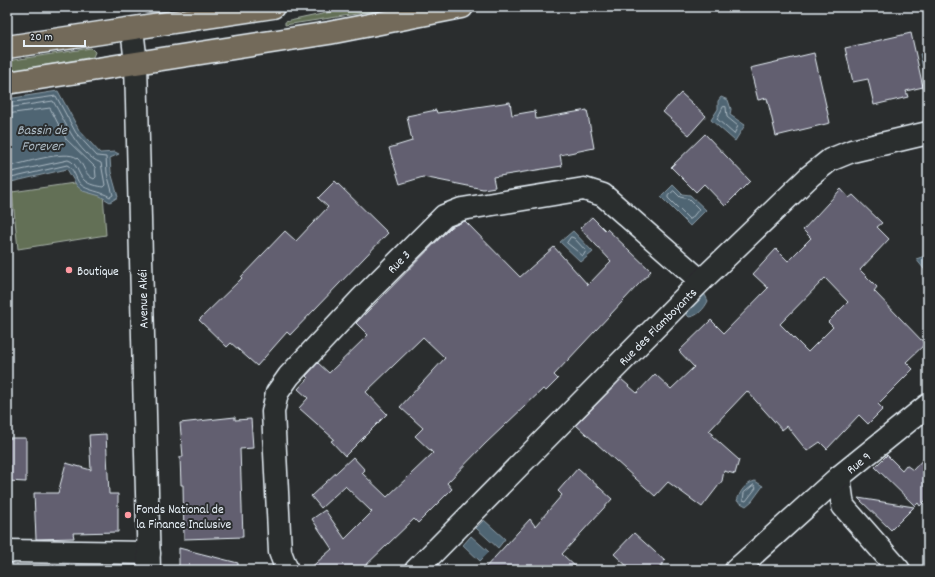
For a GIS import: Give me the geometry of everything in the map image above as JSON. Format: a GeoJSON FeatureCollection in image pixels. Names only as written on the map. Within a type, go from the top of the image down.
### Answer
{"type":"FeatureCollection","features":[{"type":"Feature","properties":{"kind":"highway"},"geometry":{"type":"LineString","coordinates":[[7,47],[273,7]]}},
{"type":"Feature","properties":{"kind":"highway"},"geometry":{"type":"LineString","coordinates":[[7,83],[329,33],[462,7]]}},
{"type":"Feature","properties":{"kind":"street","name":"Avenue Akéi"},"geometry":{"type":"LineString","coordinates":[[132,29],[136,63],[149,562]]}},
{"type":"Feature","properties":{"kind":"street","name":"Rue des Flamboyants"},"geometry":{"type":"LineString","coordinates":[[416,570],[701,281],[810,176],[830,160],[852,151],[928,133]]}},
{"type":"Feature","properties":{"kind":"street","name":"Rue 3"},"geometry":{"type":"LineString","coordinates":[[287,570],[280,552],[273,412],[277,393],[289,376],[357,304],[444,216],[462,209],[584,189],[602,195],[701,281]]}},
{"type":"Feature","properties":{"kind":"street","name":"Rue 9"},"geometry":{"type":"LineString","coordinates":[[899,570],[843,506],[839,477],[928,405]]}},
{"type":"Feature","properties":{"kind":"street"},"geometry":{"type":"LineString","coordinates":[[736,570],[839,477]]}},
{"type":"Feature","properties":{"kind":"street"},"geometry":{"type":"LineString","coordinates":[[7,551],[149,562]]}},
{"type":"Feature","properties":{"kind":"green space"},"geometry":{"type":"Polygon","coordinates":[[[354,7],[402,7],[285,25],[285,22],[354,7]]]}},
{"type":"Feature","properties":{"kind":"green space"},"geometry":{"type":"Polygon","coordinates":[[[91,48],[95,52],[93,57],[7,72],[7,61],[91,48]]]}},
{"type":"Feature","properties":{"kind":"green space"},"geometry":{"type":"Polygon","coordinates":[[[102,179],[106,235],[18,249],[12,192],[102,179]]]}},
{"type":"Feature","properties":{"kind":"water"},"geometry":{"type":"Polygon","coordinates":[[[928,52],[928,81],[926,81],[920,54],[928,52]]]}},
{"type":"Feature","properties":{"kind":"water","name":"Bassin de Forever"},"geometry":{"type":"Polygon","coordinates":[[[58,91],[79,130],[100,153],[115,152],[119,154],[110,158],[111,172],[118,197],[110,202],[100,196],[83,191],[77,186],[67,169],[7,183],[7,99],[58,91]]]}},
{"type":"Feature","properties":{"kind":"water"},"geometry":{"type":"Polygon","coordinates":[[[721,97],[728,100],[731,109],[730,115],[745,125],[735,141],[711,120],[718,109],[718,101],[721,97]]]}},
{"type":"Feature","properties":{"kind":"water"},"geometry":{"type":"Polygon","coordinates":[[[673,185],[682,194],[690,195],[706,210],[690,226],[661,197],[673,185]]]}},
{"type":"Feature","properties":{"kind":"water"},"geometry":{"type":"Polygon","coordinates":[[[573,231],[593,252],[581,262],[560,242],[573,231]]]}},
{"type":"Feature","properties":{"kind":"water"},"geometry":{"type":"Polygon","coordinates":[[[928,255],[928,274],[916,259],[928,255]]]}},
{"type":"Feature","properties":{"kind":"water"},"geometry":{"type":"Polygon","coordinates":[[[704,293],[708,301],[703,309],[698,314],[689,317],[683,310],[704,293]]]}},
{"type":"Feature","properties":{"kind":"water"},"geometry":{"type":"Polygon","coordinates":[[[755,481],[763,486],[752,501],[746,506],[737,501],[743,488],[755,481]]]}},
{"type":"Feature","properties":{"kind":"water"},"geometry":{"type":"Polygon","coordinates":[[[484,520],[505,539],[498,548],[476,528],[484,520]]]}},
{"type":"Feature","properties":{"kind":"water"},"geometry":{"type":"Polygon","coordinates":[[[471,536],[489,552],[480,561],[463,545],[471,536]]]}},
{"type":"Feature","properties":{"kind":"building"},"geometry":{"type":"Polygon","coordinates":[[[911,33],[923,87],[906,91],[908,97],[874,105],[868,79],[853,82],[845,48],[911,33]]]}},
{"type":"Feature","properties":{"kind":"building"},"geometry":{"type":"Polygon","coordinates":[[[814,53],[830,123],[776,136],[767,98],[758,100],[750,68],[814,53]]]}},
{"type":"Feature","properties":{"kind":"building"},"geometry":{"type":"Polygon","coordinates":[[[681,93],[706,116],[689,135],[663,112],[681,93]]]}},
{"type":"Feature","properties":{"kind":"building"},"geometry":{"type":"Polygon","coordinates":[[[510,102],[512,115],[535,111],[536,119],[587,110],[594,148],[560,155],[562,166],[493,177],[495,187],[483,189],[423,177],[400,184],[389,148],[412,141],[407,116],[436,110],[437,113],[510,102]]]}},
{"type":"Feature","properties":{"kind":"building"},"geometry":{"type":"Polygon","coordinates":[[[705,134],[750,181],[725,206],[704,184],[696,192],[671,167],[705,134]]]}},
{"type":"Feature","properties":{"kind":"building"},"geometry":{"type":"Polygon","coordinates":[[[335,181],[388,233],[290,335],[287,332],[257,366],[231,343],[227,347],[199,320],[242,278],[241,277],[285,231],[296,241],[328,207],[318,198],[335,181]]]}},
{"type":"Feature","properties":{"kind":"building"},"geometry":{"type":"Polygon","coordinates":[[[841,189],[849,198],[853,195],[882,223],[877,227],[889,239],[860,270],[877,287],[874,291],[925,344],[906,362],[913,369],[878,404],[883,409],[868,424],[859,415],[827,449],[820,442],[807,451],[787,426],[782,430],[747,391],[709,431],[713,434],[712,436],[739,460],[735,474],[724,471],[722,481],[702,507],[668,482],[655,496],[576,425],[621,379],[637,393],[655,374],[671,389],[694,367],[679,351],[711,320],[724,333],[768,288],[753,274],[776,249],[788,261],[811,238],[803,230],[841,189]],[[825,278],[780,324],[808,352],[833,327],[828,322],[848,302],[825,278]]]}},
{"type":"Feature","properties":{"kind":"building"},"geometry":{"type":"Polygon","coordinates":[[[592,217],[606,231],[607,229],[651,271],[554,375],[558,379],[546,391],[543,389],[485,444],[447,483],[452,489],[418,523],[414,519],[361,570],[308,570],[332,549],[312,519],[325,510],[345,539],[372,512],[345,486],[321,508],[311,496],[353,457],[365,470],[362,473],[387,497],[433,453],[415,436],[423,428],[400,407],[445,358],[423,337],[366,392],[387,414],[345,456],[331,441],[334,439],[299,408],[308,398],[298,389],[308,378],[306,376],[318,363],[329,373],[368,335],[356,323],[451,227],[465,221],[520,277],[554,247],[588,285],[611,261],[580,228],[592,217]]]}},
{"type":"Feature","properties":{"kind":"building"},"geometry":{"type":"Polygon","coordinates":[[[235,417],[235,420],[251,419],[253,448],[240,449],[243,537],[184,539],[183,485],[181,485],[180,457],[183,457],[180,423],[235,417]]]}},
{"type":"Feature","properties":{"kind":"building"},"geometry":{"type":"Polygon","coordinates":[[[106,434],[109,494],[118,494],[118,532],[73,533],[74,538],[36,539],[34,493],[58,493],[66,463],[91,470],[89,435],[106,434]]]}},
{"type":"Feature","properties":{"kind":"building"},"geometry":{"type":"Polygon","coordinates":[[[7,438],[26,438],[26,482],[7,481],[7,438]]]}},
{"type":"Feature","properties":{"kind":"building"},"geometry":{"type":"Polygon","coordinates":[[[928,454],[928,498],[920,506],[918,503],[915,506],[875,467],[887,455],[902,470],[906,465],[913,470],[928,454]]]}},
{"type":"Feature","properties":{"kind":"building"},"geometry":{"type":"Polygon","coordinates":[[[578,468],[612,499],[562,554],[579,570],[483,570],[530,519],[535,526],[562,495],[558,491],[578,468]]]}},
{"type":"Feature","properties":{"kind":"building"},"geometry":{"type":"Polygon","coordinates":[[[858,498],[914,507],[891,530],[858,498]]]}},
{"type":"Feature","properties":{"kind":"building"},"geometry":{"type":"Polygon","coordinates":[[[634,533],[665,561],[657,570],[631,570],[614,554],[634,533]]]}},
{"type":"Feature","properties":{"kind":"building"},"geometry":{"type":"Polygon","coordinates":[[[179,548],[238,563],[238,569],[179,570],[179,548]]]}},
{"type":"Feature","properties":{"kind":"place","name":"Boutique"},"geometry":{"type":"Point","coordinates":[69,270]}},
{"type":"Feature","properties":{"kind":"place","name":"Fonds National de la Finance Inclusive"},"geometry":{"type":"Point","coordinates":[128,515]}}]}
